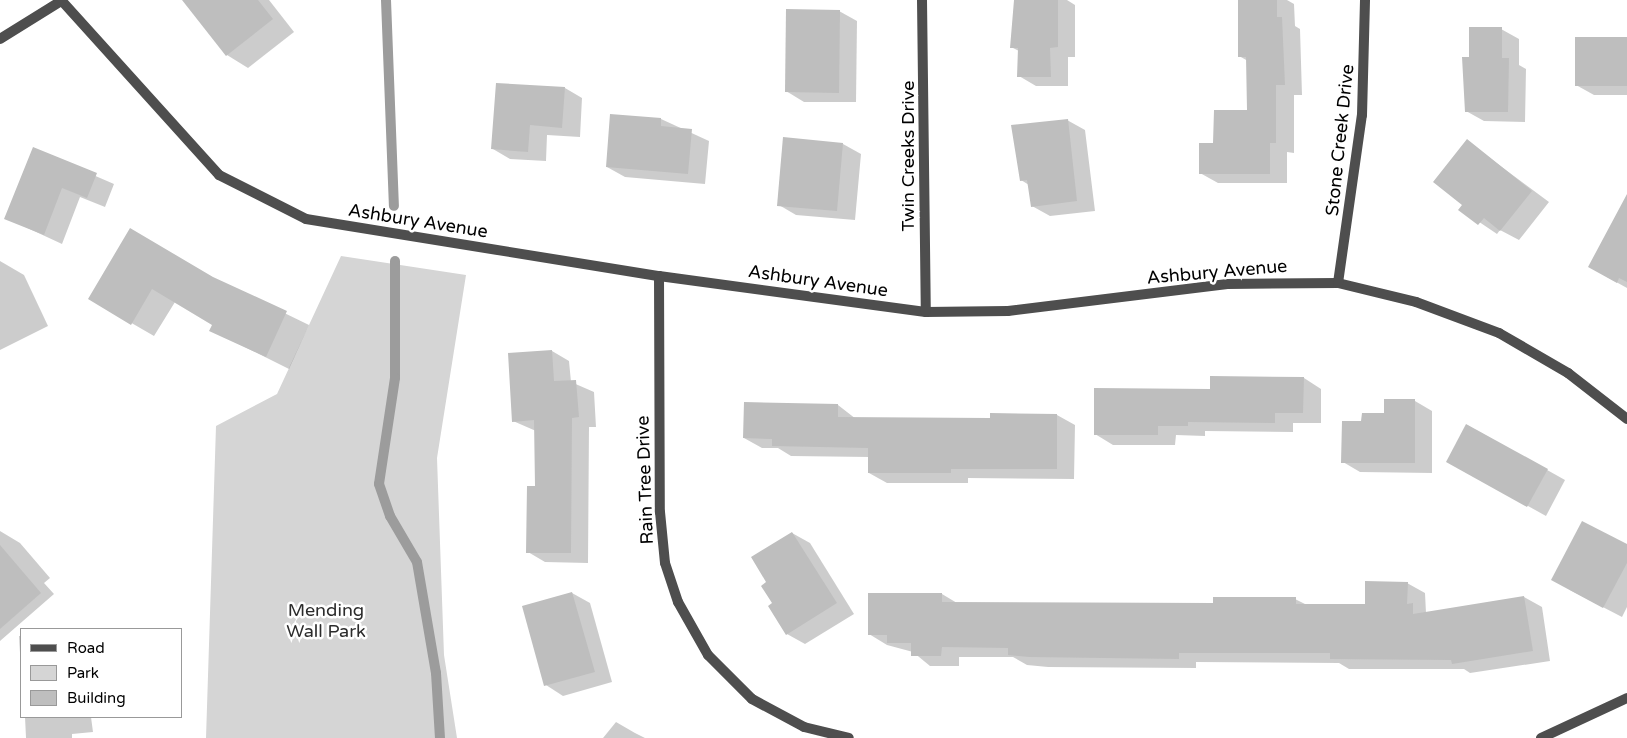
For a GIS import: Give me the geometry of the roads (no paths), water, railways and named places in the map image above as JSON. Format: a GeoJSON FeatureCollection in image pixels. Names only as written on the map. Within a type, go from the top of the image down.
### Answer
{"type":"FeatureCollection","features":[{"type":"Feature","properties":{"kind":"street","name":"Twin Creeks Drive"},"geometry":{"type":"LineString","coordinates":[[922,0],[926,312]]}},
{"type":"Feature","properties":{"kind":"street","name":"Stone Creek Drive"},"geometry":{"type":"LineString","coordinates":[[1338,283],[1362,115],[1365,0]]}},
{"type":"Feature","properties":{"kind":"street","name":"Ashbury Avenue"},"geometry":{"type":"LineString","coordinates":[[61,1],[219,174],[306,219],[659,276],[926,312],[1008,311],[1226,284],[1338,283],[1416,302],[1499,333],[1568,373],[1627,419]]}},
{"type":"Feature","properties":{"kind":"street"},"geometry":{"type":"LineString","coordinates":[[0,39],[61,1]]}},
{"type":"Feature","properties":{"kind":"street","name":"Rain Tree Drive"},"geometry":{"type":"LineString","coordinates":[[659,276],[660,512],[666,563],[678,602],[708,655],[752,699],[804,727],[849,738]]}},
{"type":"Feature","properties":{"kind":"street"},"geometry":{"type":"LineString","coordinates":[[1541,738],[1627,698]]}},
{"type":"Feature","properties":{"kind":"waterway"},"geometry":{"type":"LineString","coordinates":[[386,0],[394,206]]}},
{"type":"Feature","properties":{"kind":"waterway"},"geometry":{"type":"LineString","coordinates":[[395,261],[395,378],[379,484],[390,516],[417,562],[436,673],[440,738]]}},
{"type":"Feature","properties":{"kind":"park label","name":"Mending Wall Park"},"geometry":{"type":"Point","coordinates":[326,621]}}]}
